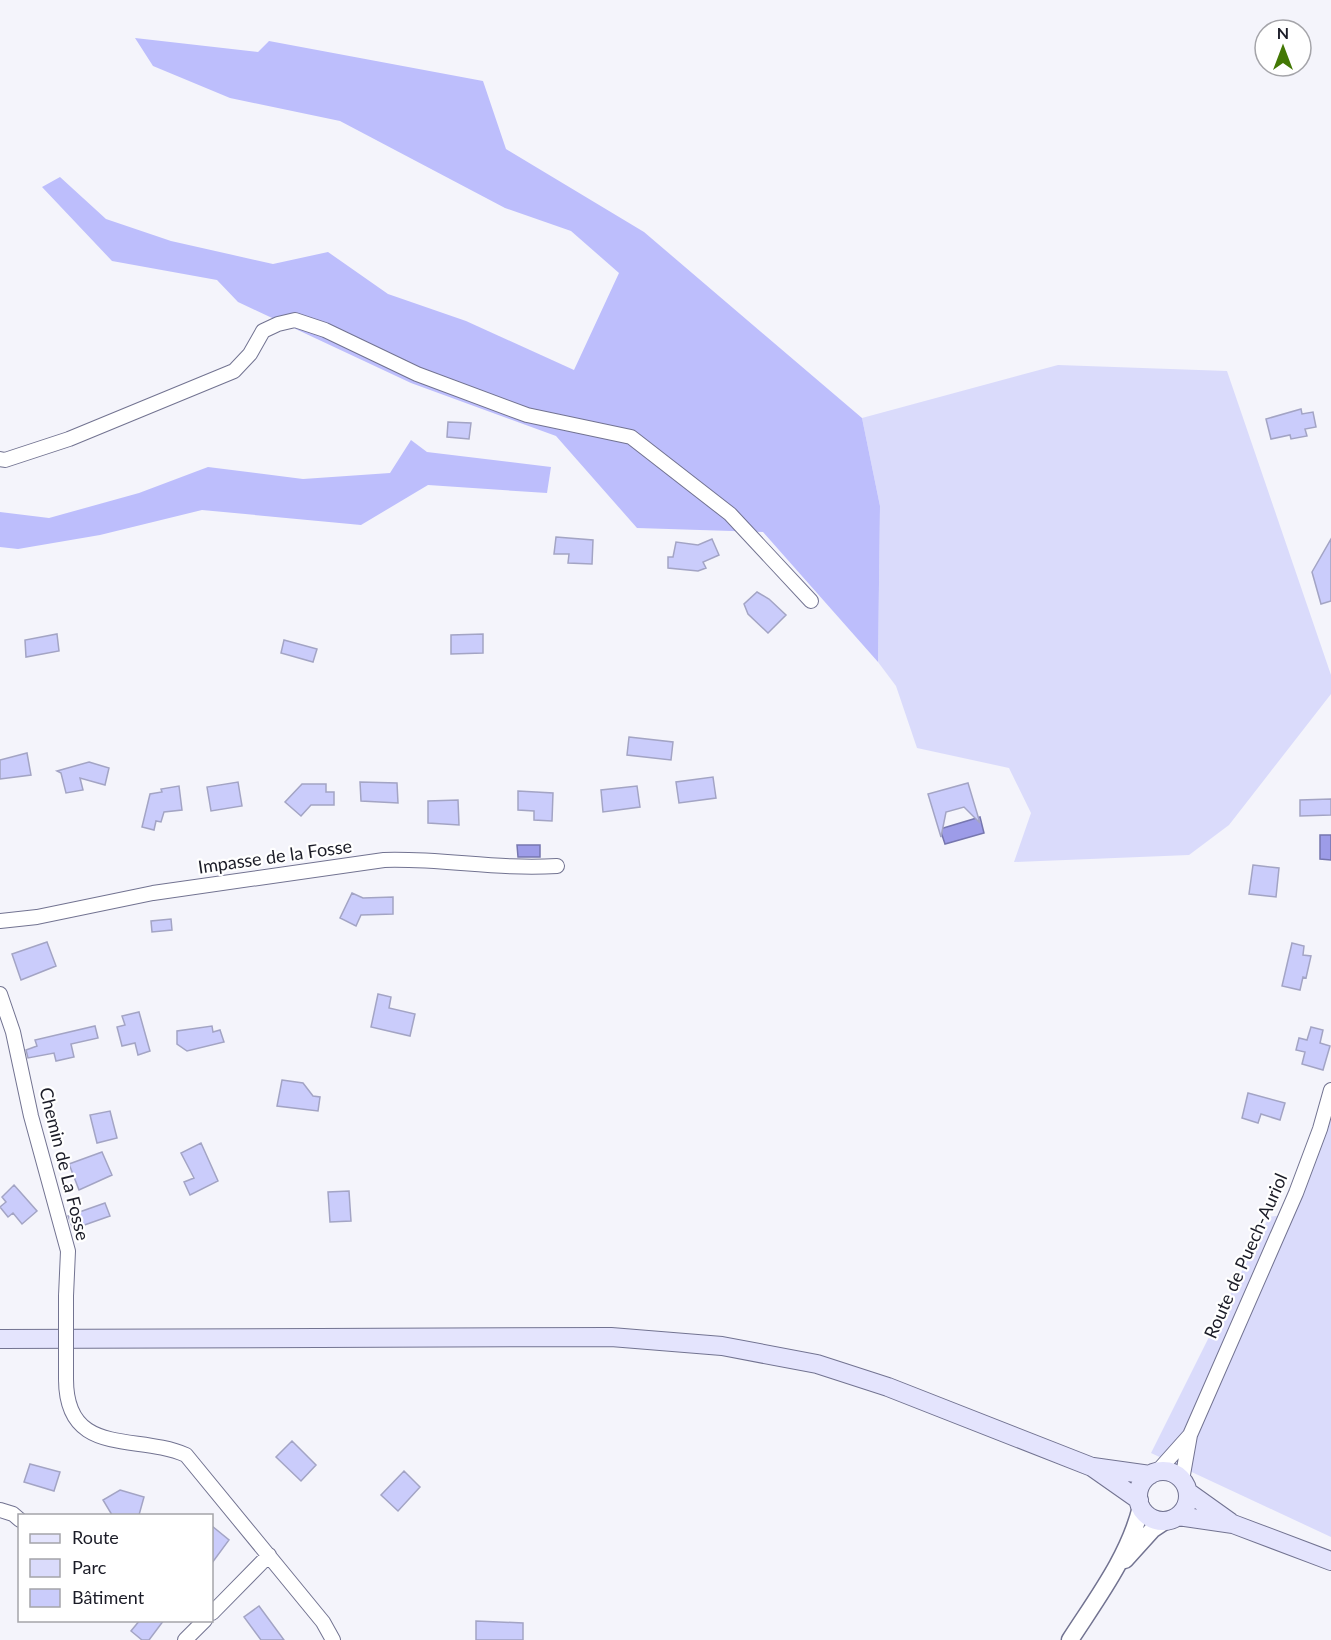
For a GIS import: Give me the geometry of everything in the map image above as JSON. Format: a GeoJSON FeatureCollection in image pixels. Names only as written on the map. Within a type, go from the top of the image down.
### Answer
{"type":"FeatureCollection","features":[{"type":"Feature","properties":{"kind":"main road"},"geometry":{"type":"LineString","coordinates":[[0,1338],[611,1337],[722,1346],[817,1364],[880,1384],[1092,1467],[1173,1473],[1185,1486],[1233,1524]]}},
{"type":"Feature","properties":{"kind":"main road"},"geometry":{"type":"LineString","coordinates":[[1092,1467],[1140,1504],[1151,1518],[1233,1524],[1331,1561]]}},
{"type":"Feature","properties":{"kind":"main road"},"geometry":{"type":"LineString","coordinates":[[1140,1504],[1138,1493],[1144,1480],[1154,1473]]}},
{"type":"Feature","properties":{"kind":"main road"},"geometry":{"type":"LineString","coordinates":[[1172,1518],[1187,1505],[1185,1486]]}},
{"type":"Feature","properties":{"kind":"street"},"geometry":{"type":"LineString","coordinates":[[0,459],[5,460],[69,439],[234,372],[250,354],[263,331],[278,324],[296,320],[325,330],[417,374],[527,415],[631,437],[730,514],[811,602]]}},
{"type":"Feature","properties":{"kind":"street","name":"Impasse de la Fosse"},"geometry":{"type":"LineString","coordinates":[[0,921],[64,912],[153,893],[384,860],[414,859],[519,869],[557,866]]}},
{"type":"Feature","properties":{"kind":"street","name":"Chemin de La Fosse"},"geometry":{"type":"LineString","coordinates":[[0,994],[13,1032],[31,1116],[68,1251],[66,1397],[71,1414],[94,1435],[114,1441],[174,1450],[186,1455],[323,1623],[333,1640]]}},
{"type":"Feature","properties":{"kind":"street","name":"Route de Puech-Auriol"},"geometry":{"type":"LineString","coordinates":[[1190,1435],[1296,1193],[1320,1129],[1331,1090]]}},
{"type":"Feature","properties":{"kind":"street"},"geometry":{"type":"LineString","coordinates":[[1154,1473],[1190,1435]]}},
{"type":"Feature","properties":{"kind":"street"},"geometry":{"type":"LineString","coordinates":[[1185,1486],[1190,1435]]}},
{"type":"Feature","properties":{"kind":"street"},"geometry":{"type":"LineString","coordinates":[[1070,1640],[1112,1574],[1131,1536],[1140,1504]]}},
{"type":"Feature","properties":{"kind":"street"},"geometry":{"type":"LineString","coordinates":[[0,1510],[13,1514],[18,1518]]}},
{"type":"Feature","properties":{"kind":"street"},"geometry":{"type":"LineString","coordinates":[[1112,1574],[1153,1528],[1172,1518]]}},
{"type":"Feature","properties":{"kind":"street"},"geometry":{"type":"LineString","coordinates":[[213,1612],[268,1556]]}},
{"type":"Feature","properties":{"kind":"street"},"geometry":{"type":"LineString","coordinates":[[185,1640],[203,1622]]}},
{"type":"Feature","properties":{"kind":"green space"},"geometry":{"type":"Polygon","coordinates":[[[1058,365],[1227,371],[1331,675],[1331,694],[1229,825],[1189,855],[1014,862],[1031,813],[1009,768],[917,748],[896,686],[878,662],[880,506],[862,418],[1058,365]]]}},
{"type":"Feature","properties":{"kind":"green space"},"geometry":{"type":"Polygon","coordinates":[[[1331,1116],[1331,1537],[1151,1453],[1269,1217],[1291,1214],[1331,1116]]]}},
{"type":"Feature","properties":{"kind":"shaded area"},"geometry":{"type":"Polygon","coordinates":[[[135,38],[258,52],[269,41],[483,81],[506,149],[644,232],[862,418],[880,506],[878,662],[763,532],[637,528],[556,436],[411,383],[238,302],[217,280],[112,261],[42,187],[60,177],[106,219],[171,241],[273,264],[328,252],[388,294],[466,321],[574,370],[619,273],[571,231],[505,208],[340,121],[230,98],[153,66],[135,38]]]}},
{"type":"Feature","properties":{"kind":"shaded area"},"geometry":{"type":"Polygon","coordinates":[[[411,440],[427,452],[551,467],[547,493],[428,485],[361,525],[202,510],[100,535],[18,549],[0,547],[0,512],[49,518],[139,493],[208,467],[303,479],[390,473],[411,440]]]}},
{"type":"Feature","properties":{"kind":"shaded area"},"geometry":{"type":"Polygon","coordinates":[[[980,817],[984,833],[945,844],[940,829],[980,817]]]}},
{"type":"Feature","properties":{"kind":"shaded area"},"geometry":{"type":"Polygon","coordinates":[[[1320,835],[1331,835],[1331,860],[1320,859],[1320,835]]]}},
{"type":"Feature","properties":{"kind":"shaded area"},"geometry":{"type":"Polygon","coordinates":[[[517,845],[540,845],[540,857],[518,857],[517,845]]]}},
{"type":"Feature","properties":{"kind":"building"},"geometry":{"type":"Polygon","coordinates":[[[1301,409],[1302,414],[1313,412],[1316,427],[1305,429],[1307,436],[1291,439],[1290,435],[1271,439],[1266,419],[1301,409]]]}},
{"type":"Feature","properties":{"kind":"building"},"geometry":{"type":"Polygon","coordinates":[[[448,422],[471,423],[469,439],[447,437],[448,422]]]}},
{"type":"Feature","properties":{"kind":"building"},"geometry":{"type":"Polygon","coordinates":[[[556,537],[593,540],[592,564],[568,563],[569,554],[554,554],[556,537]]]}},
{"type":"Feature","properties":{"kind":"building"},"geometry":{"type":"Polygon","coordinates":[[[712,539],[719,555],[703,562],[706,568],[698,571],[668,568],[668,557],[673,557],[676,542],[698,545],[712,539]]]}},
{"type":"Feature","properties":{"kind":"building"},"geometry":{"type":"Polygon","coordinates":[[[1331,539],[1331,601],[1321,604],[1312,572],[1331,539]]]}},
{"type":"Feature","properties":{"kind":"building"},"geometry":{"type":"Polygon","coordinates":[[[757,592],[769,599],[786,615],[768,633],[748,614],[744,604],[757,592]]]}},
{"type":"Feature","properties":{"kind":"building"},"geometry":{"type":"Polygon","coordinates":[[[57,634],[59,651],[26,657],[25,640],[57,634]]]}},
{"type":"Feature","properties":{"kind":"building"},"geometry":{"type":"Polygon","coordinates":[[[483,634],[483,653],[451,654],[451,635],[483,634]]]}},
{"type":"Feature","properties":{"kind":"building"},"geometry":{"type":"Polygon","coordinates":[[[284,640],[317,649],[313,662],[281,653],[284,640]]]}},
{"type":"Feature","properties":{"kind":"building"},"geometry":{"type":"Polygon","coordinates":[[[629,737],[673,742],[671,760],[627,755],[629,737]]]}},
{"type":"Feature","properties":{"kind":"building"},"geometry":{"type":"Polygon","coordinates":[[[27,753],[31,775],[0,779],[0,760],[27,753]]]}},
{"type":"Feature","properties":{"kind":"building"},"geometry":{"type":"Polygon","coordinates":[[[89,762],[109,768],[105,785],[80,778],[83,790],[66,793],[61,773],[57,771],[89,762]]]}},
{"type":"Feature","properties":{"kind":"building"},"geometry":{"type":"Polygon","coordinates":[[[713,777],[716,798],[679,803],[676,782],[713,777]]]}},
{"type":"Feature","properties":{"kind":"building"},"geometry":{"type":"Polygon","coordinates":[[[238,782],[242,806],[211,811],[207,787],[238,782]]]}},
{"type":"Feature","properties":{"kind":"building"},"geometry":{"type":"Polygon","coordinates":[[[360,782],[397,783],[398,803],[361,801],[360,782]]]}},
{"type":"Feature","properties":{"kind":"building"},"geometry":{"type":"Polygon","coordinates":[[[968,783],[980,823],[964,807],[946,812],[941,837],[928,794],[968,783]]]}},
{"type":"Feature","properties":{"kind":"building"},"geometry":{"type":"Polygon","coordinates":[[[302,784],[326,784],[326,792],[334,792],[334,805],[311,805],[301,816],[285,802],[302,784]]]}},
{"type":"Feature","properties":{"kind":"building"},"geometry":{"type":"Polygon","coordinates":[[[179,786],[182,810],[164,812],[161,822],[156,821],[154,830],[142,827],[150,794],[162,792],[161,789],[179,786]]]}},
{"type":"Feature","properties":{"kind":"building"},"geometry":{"type":"Polygon","coordinates":[[[637,786],[640,807],[603,812],[601,790],[637,786]]]}},
{"type":"Feature","properties":{"kind":"building"},"geometry":{"type":"Polygon","coordinates":[[[518,791],[553,793],[552,821],[534,820],[534,811],[518,810],[518,791]]]}},
{"type":"Feature","properties":{"kind":"building"},"geometry":{"type":"Polygon","coordinates":[[[1331,799],[1331,815],[1300,816],[1300,800],[1331,799]]]}},
{"type":"Feature","properties":{"kind":"building"},"geometry":{"type":"Polygon","coordinates":[[[458,800],[459,825],[428,823],[428,801],[458,800]]]}},
{"type":"Feature","properties":{"kind":"building"},"geometry":{"type":"Polygon","coordinates":[[[1253,865],[1279,868],[1276,897],[1249,894],[1253,865]]]}},
{"type":"Feature","properties":{"kind":"building"},"geometry":{"type":"Polygon","coordinates":[[[352,893],[363,898],[393,897],[393,914],[361,915],[356,926],[340,918],[352,893]]]}},
{"type":"Feature","properties":{"kind":"building"},"geometry":{"type":"Polygon","coordinates":[[[171,919],[172,930],[152,932],[151,921],[171,919]]]}},
{"type":"Feature","properties":{"kind":"building"},"geometry":{"type":"Polygon","coordinates":[[[47,942],[56,966],[21,980],[12,954],[47,942]]]}},
{"type":"Feature","properties":{"kind":"building"},"geometry":{"type":"Polygon","coordinates":[[[1292,943],[1304,946],[1303,955],[1311,956],[1306,978],[1303,977],[1300,990],[1282,986],[1292,943]]]}},
{"type":"Feature","properties":{"kind":"building"},"geometry":{"type":"Polygon","coordinates":[[[378,994],[391,997],[389,1008],[415,1014],[410,1036],[371,1027],[378,994]]]}},
{"type":"Feature","properties":{"kind":"building"},"geometry":{"type":"Polygon","coordinates":[[[139,1012],[150,1051],[138,1055],[135,1043],[122,1046],[117,1027],[125,1025],[122,1016],[139,1012]]]}},
{"type":"Feature","properties":{"kind":"building"},"geometry":{"type":"Polygon","coordinates":[[[95,1026],[98,1038],[71,1044],[74,1057],[56,1061],[54,1053],[28,1058],[26,1050],[37,1046],[35,1040],[95,1026]]]}},
{"type":"Feature","properties":{"kind":"building"},"geometry":{"type":"Polygon","coordinates":[[[212,1026],[213,1032],[220,1030],[224,1042],[187,1051],[177,1044],[177,1031],[212,1026]]]}},
{"type":"Feature","properties":{"kind":"building"},"geometry":{"type":"Polygon","coordinates":[[[1311,1027],[1323,1030],[1320,1043],[1330,1046],[1323,1070],[1302,1064],[1305,1052],[1296,1050],[1299,1038],[1307,1040],[1311,1027]]]}},
{"type":"Feature","properties":{"kind":"building"},"geometry":{"type":"Polygon","coordinates":[[[282,1080],[303,1083],[313,1096],[320,1097],[318,1111],[277,1106],[282,1080]]]}},
{"type":"Feature","properties":{"kind":"building"},"geometry":{"type":"Polygon","coordinates":[[[1248,1093],[1285,1103],[1280,1120],[1261,1114],[1258,1123],[1242,1118],[1248,1093]]]}},
{"type":"Feature","properties":{"kind":"building"},"geometry":{"type":"Polygon","coordinates":[[[110,1111],[117,1138],[97,1143],[90,1115],[110,1111]]]}},
{"type":"Feature","properties":{"kind":"building"},"geometry":{"type":"Polygon","coordinates":[[[201,1143],[218,1181],[190,1195],[184,1182],[194,1178],[181,1153],[201,1143]]]}},
{"type":"Feature","properties":{"kind":"building"},"geometry":{"type":"Polygon","coordinates":[[[102,1152],[112,1175],[79,1190],[69,1164],[102,1152]]]}},
{"type":"Feature","properties":{"kind":"building"},"geometry":{"type":"Polygon","coordinates":[[[14,1185],[37,1211],[22,1224],[13,1213],[8,1217],[0,1207],[6,1202],[2,1197],[14,1185]]]}},
{"type":"Feature","properties":{"kind":"building"},"geometry":{"type":"Polygon","coordinates":[[[349,1191],[351,1221],[330,1222],[328,1192],[349,1191]]]}},
{"type":"Feature","properties":{"kind":"building"},"geometry":{"type":"Polygon","coordinates":[[[105,1203],[110,1216],[73,1229],[68,1216],[105,1203]]]}},
{"type":"Feature","properties":{"kind":"building"},"geometry":{"type":"Polygon","coordinates":[[[292,1441],[316,1465],[301,1481],[276,1457],[292,1441]]]}},
{"type":"Feature","properties":{"kind":"building"},"geometry":{"type":"Polygon","coordinates":[[[30,1464],[60,1472],[54,1491],[24,1482],[30,1464]]]}},
{"type":"Feature","properties":{"kind":"building"},"geometry":{"type":"Polygon","coordinates":[[[404,1471],[420,1487],[398,1511],[381,1495],[404,1471]]]}},
{"type":"Feature","properties":{"kind":"building"},"geometry":{"type":"Polygon","coordinates":[[[120,1490],[144,1497],[139,1514],[111,1514],[103,1500],[120,1490]]]}},
{"type":"Feature","properties":{"kind":"building"},"geometry":{"type":"Polygon","coordinates":[[[213,1527],[229,1540],[213,1562],[213,1527]]]}},
{"type":"Feature","properties":{"kind":"building"},"geometry":{"type":"Polygon","coordinates":[[[259,1606],[284,1640],[261,1640],[244,1617],[259,1606]]]}},
{"type":"Feature","properties":{"kind":"building"},"geometry":{"type":"Polygon","coordinates":[[[476,1621],[523,1623],[523,1640],[476,1640],[476,1621]]]}},
{"type":"Feature","properties":{"kind":"building"},"geometry":{"type":"Polygon","coordinates":[[[138,1622],[162,1622],[149,1640],[142,1640],[131,1631],[138,1622]]]}}]}
